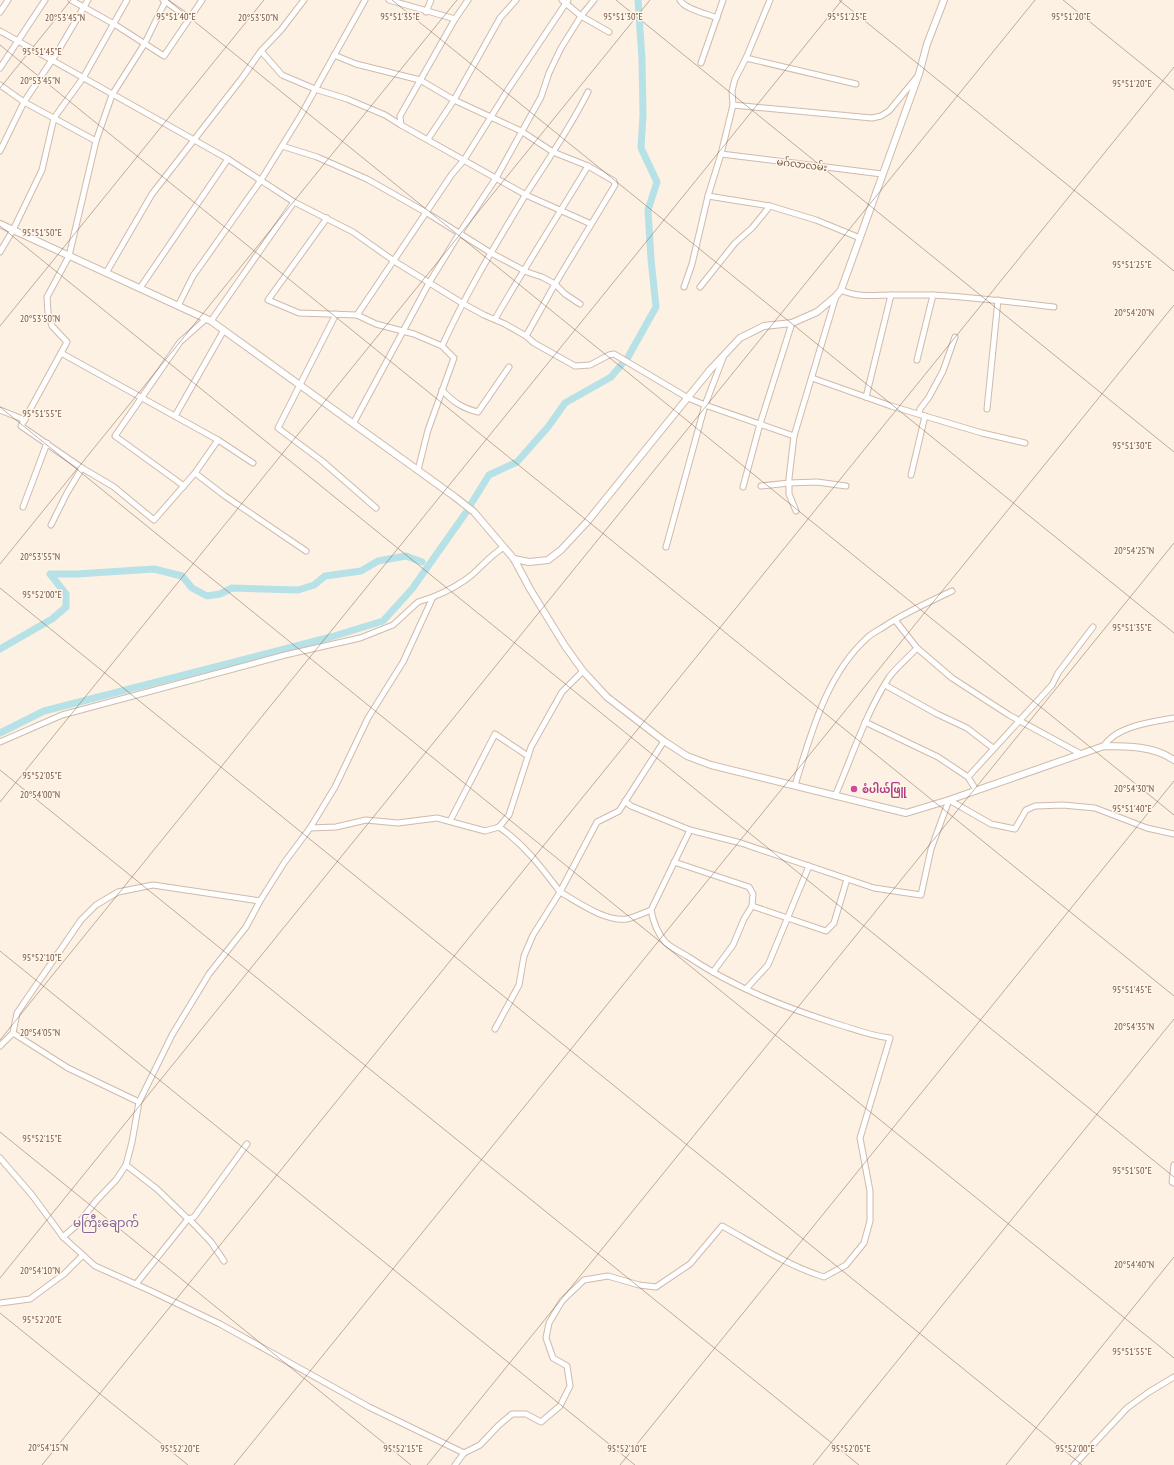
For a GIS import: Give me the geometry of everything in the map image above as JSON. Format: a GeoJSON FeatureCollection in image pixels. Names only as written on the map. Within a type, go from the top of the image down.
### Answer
{"type":"FeatureCollection","features":[{"type":"Feature","properties":{"kind":"street"},"geometry":{"type":"LineString","coordinates":[[0,12],[8,0]]}},
{"type":"Feature","properties":{"kind":"street"},"geometry":{"type":"LineString","coordinates":[[0,68],[45,0]]}},
{"type":"Feature","properties":{"kind":"street"},"geometry":{"type":"LineString","coordinates":[[71,0],[114,24],[164,56],[202,0]]}},
{"type":"Feature","properties":{"kind":"street"},"geometry":{"type":"LineString","coordinates":[[0,151],[24,102],[52,60],[88,0]]}},
{"type":"Feature","properties":{"kind":"street"},"geometry":{"type":"LineString","coordinates":[[0,252],[13,230],[42,170],[54,118],[83,78],[127,0]]}},
{"type":"Feature","properties":{"kind":"street"},"geometry":{"type":"LineString","coordinates":[[189,18],[165,0],[145,43],[112,95],[96,141],[69,256],[47,297],[48,314],[52,326],[67,342],[21,426],[82,468],[114,486],[154,520],[195,473],[218,440]]}},
{"type":"Feature","properties":{"kind":"street"},"geometry":{"type":"LineString","coordinates":[[106,273],[152,194],[242,78],[261,51],[281,30],[304,0]]}},
{"type":"Feature","properties":{"kind":"street"},"geometry":{"type":"LineString","coordinates":[[178,306],[193,276],[261,180],[282,146],[365,0]]}},
{"type":"Feature","properties":{"kind":"street"},"geometry":{"type":"LineString","coordinates":[[389,0],[426,12],[455,19]]}},
{"type":"Feature","properties":{"kind":"street"},"geometry":{"type":"LineString","coordinates":[[426,12],[431,0]]}},
{"type":"Feature","properties":{"kind":"street"},"geometry":{"type":"LineString","coordinates":[[401,125],[400,116],[455,19],[468,0]]}},
{"type":"Feature","properties":{"kind":"street"},"geometry":{"type":"LineString","coordinates":[[428,139],[454,100],[500,18],[516,0]]}},
{"type":"Feature","properties":{"kind":"street"},"geometry":{"type":"LineString","coordinates":[[353,424],[429,283],[496,178],[541,97],[549,73],[561,48],[594,0]]}},
{"type":"Feature","properties":{"kind":"street"},"geometry":{"type":"LineString","coordinates":[[680,0],[689,8],[717,18]]}},
{"type":"Feature","properties":{"kind":"street"},"geometry":{"type":"LineString","coordinates":[[701,63],[723,0]]}},
{"type":"Feature","properties":{"kind":"street"},"geometry":{"type":"LineString","coordinates":[[684,287],[692,264],[708,196],[721,154],[733,105],[732,91],[735,79],[746,58],[770,0]]}},
{"type":"Feature","properties":{"kind":"street"},"geometry":{"type":"LineString","coordinates":[[514,559],[530,562],[548,560],[561,550],[587,522],[724,354],[740,338],[764,326],[792,323],[818,312],[841,290],[919,74],[927,44],[944,0]]}},
{"type":"Feature","properties":{"kind":"street"},"geometry":{"type":"LineString","coordinates":[[357,315],[452,174],[464,160],[565,1],[582,16],[609,32]]}},
{"type":"Feature","properties":{"kind":"street"},"geometry":{"type":"LineString","coordinates":[[0,31],[228,159],[294,202],[353,232],[394,261],[462,303],[526,336],[534,343],[575,366],[590,365],[614,354],[688,398],[794,436]]}},
{"type":"Feature","properties":{"kind":"street"},"geometry":{"type":"LineString","coordinates":[[261,51],[282,75],[315,89],[347,99],[384,115],[526,195],[591,224]]}},
{"type":"Feature","properties":{"kind":"street"},"geometry":{"type":"LineString","coordinates":[[334,55],[356,64],[420,80],[454,100],[521,131],[553,152],[588,166],[614,181],[615,185],[555,284],[526,336]]}},
{"type":"Feature","properties":{"kind":"street"},"geometry":{"type":"LineString","coordinates":[[746,58],[856,84]]}},
{"type":"Feature","properties":{"kind":"street"},"geometry":{"type":"LineString","coordinates":[[733,105],[872,118],[881,116],[889,111],[919,74]]}},
{"type":"Feature","properties":{"kind":"street"},"geometry":{"type":"LineString","coordinates":[[0,85],[24,102],[96,141]]}},
{"type":"Feature","properties":{"kind":"street"},"geometry":{"type":"LineString","coordinates":[[442,346],[462,303],[490,253],[575,119],[588,92]]}},
{"type":"Feature","properties":{"kind":"street"},"geometry":{"type":"LineString","coordinates":[[282,146],[317,158],[367,179],[427,213],[490,253],[555,284],[565,294],[580,304]]}},
{"type":"Feature","properties":{"kind":"street","name":"မဂ်လာလမ်း"},"geometry":{"type":"LineString","coordinates":[[721,154],[882,174]]}},
{"type":"Feature","properties":{"kind":"street"},"geometry":{"type":"LineString","coordinates":[[140,288],[228,159]]}},
{"type":"Feature","properties":{"kind":"street"},"geometry":{"type":"LineString","coordinates":[[495,319],[523,270],[588,166]]}},
{"type":"Feature","properties":{"kind":"street"},"geometry":{"type":"LineString","coordinates":[[708,196],[770,206],[816,220],[860,238]]}},
{"type":"Feature","properties":{"kind":"street"},"geometry":{"type":"LineString","coordinates":[[184,486],[114,436],[180,342],[209,320],[294,202]]}},
{"type":"Feature","properties":{"kind":"street"},"geometry":{"type":"LineString","coordinates":[[700,286],[735,243],[752,228],[770,206]]}},
{"type":"Feature","properties":{"kind":"street"},"geometry":{"type":"LineString","coordinates":[[327,218],[268,300],[299,313],[357,315],[376,324],[414,334],[442,346],[454,358],[428,430],[418,470]]}},
{"type":"Feature","properties":{"kind":"street"},"geometry":{"type":"LineString","coordinates":[[0,224],[209,320],[474,512],[514,559],[553,627],[583,671],[607,697],[686,756],[711,765],[906,813],[949,800],[1104,746],[1126,746],[1153,751],[1174,760]]}},
{"type":"Feature","properties":{"kind":"street"},"geometry":{"type":"LineString","coordinates":[[841,290],[849,294],[866,296],[891,294],[933,295],[998,300],[1054,307]]}},
{"type":"Feature","properties":{"kind":"street"},"geometry":{"type":"LineString","coordinates":[[866,397],[891,294]]}},
{"type":"Feature","properties":{"kind":"street"},"geometry":{"type":"LineString","coordinates":[[917,360],[933,295]]}},
{"type":"Feature","properties":{"kind":"street"},"geometry":{"type":"LineString","coordinates":[[796,511],[789,494],[794,436],[836,296]]}},
{"type":"Feature","properties":{"kind":"street"},"geometry":{"type":"LineString","coordinates":[[987,409],[998,300]]}},
{"type":"Feature","properties":{"kind":"street"},"geometry":{"type":"LineString","coordinates":[[336,314],[278,428],[322,461],[376,508]]}},
{"type":"Feature","properties":{"kind":"street"},"geometry":{"type":"LineString","coordinates":[[743,487],[760,424],[792,323]]}},
{"type":"Feature","properties":{"kind":"street"},"geometry":{"type":"LineString","coordinates":[[175,416],[224,330]]}},
{"type":"Feature","properties":{"kind":"street"},"geometry":{"type":"LineString","coordinates":[[919,414],[920,409],[929,397],[943,371],[955,337]]}},
{"type":"Feature","properties":{"kind":"street"},"geometry":{"type":"LineString","coordinates":[[61,353],[218,440],[253,463]]}},
{"type":"Feature","properties":{"kind":"street"},"geometry":{"type":"LineString","coordinates":[[666,547],[705,405],[724,354]]}},
{"type":"Feature","properties":{"kind":"street"},"geometry":{"type":"LineString","coordinates":[[442,390],[450,399],[465,409],[478,412],[509,367]]}},
{"type":"Feature","properties":{"kind":"street"},"geometry":{"type":"LineString","coordinates":[[812,378],[925,416],[982,433],[1025,443]]}},
{"type":"Feature","properties":{"kind":"street"},"geometry":{"type":"LineString","coordinates":[[0,410],[25,420]]}},
{"type":"Feature","properties":{"kind":"street"},"geometry":{"type":"LineString","coordinates":[[911,475],[925,416]]}},
{"type":"Feature","properties":{"kind":"street"},"geometry":{"type":"LineString","coordinates":[[23,507],[47,443]]}},
{"type":"Feature","properties":{"kind":"street"},"geometry":{"type":"LineString","coordinates":[[51,525],[67,493],[82,468]]}},
{"type":"Feature","properties":{"kind":"street"},"geometry":{"type":"LineString","coordinates":[[195,473],[224,496],[306,551]]}},
{"type":"Feature","properties":{"kind":"street"},"geometry":{"type":"LineString","coordinates":[[761,486],[817,482],[846,486]]}},
{"type":"Feature","properties":{"kind":"street"},"geometry":{"type":"LineString","coordinates":[[0,742],[62,715],[285,655],[360,638],[393,625],[418,602],[452,589],[473,574],[493,554],[504,547]]}},
{"type":"Feature","properties":{"kind":"street"},"geometry":{"type":"LineString","coordinates":[[795,785],[811,735],[829,690],[847,660],[867,637],[904,614],[952,591]]}},
{"type":"Feature","properties":{"kind":"street"},"geometry":{"type":"LineString","coordinates":[[63,1237],[78,1224],[96,1201],[116,1180],[126,1165],[132,1142],[139,1102],[176,1029],[210,974],[246,927],[260,901],[284,863],[310,828],[335,788],[368,718],[403,662],[433,597]]}},
{"type":"Feature","properties":{"kind":"street"},"geometry":{"type":"LineString","coordinates":[[895,620],[917,648],[952,678],[1009,715],[1081,754]]}},
{"type":"Feature","properties":{"kind":"street"},"geometry":{"type":"LineString","coordinates":[[968,776],[1052,685],[1058,673],[1093,627]]}},
{"type":"Feature","properties":{"kind":"street"},"geometry":{"type":"LineString","coordinates":[[835,796],[865,722],[885,685],[889,678],[917,648]]}},
{"type":"Feature","properties":{"kind":"street"},"geometry":{"type":"LineString","coordinates":[[310,828],[336,827],[366,820],[398,823],[437,818],[485,831],[499,827],[509,815],[531,747],[562,692],[583,671]]}},
{"type":"Feature","properties":{"kind":"street"},"geometry":{"type":"LineString","coordinates":[[885,685],[913,699],[937,714],[967,728],[993,748]]}},
{"type":"Feature","properties":{"kind":"street"},"geometry":{"type":"LineString","coordinates":[[1104,746],[1106,742],[1122,731],[1142,724],[1174,718]]}},
{"type":"Feature","properties":{"kind":"street"},"geometry":{"type":"LineString","coordinates":[[865,722],[938,757],[968,776],[976,790]]}},
{"type":"Feature","properties":{"kind":"street"},"geometry":{"type":"LineString","coordinates":[[450,822],[495,734],[528,756]]}},
{"type":"Feature","properties":{"kind":"street"},"geometry":{"type":"LineString","coordinates":[[495,1029],[519,985],[524,956],[533,935],[560,892],[597,822],[619,811],[664,740]]}},
{"type":"Feature","properties":{"kind":"street"},"geometry":{"type":"LineString","coordinates":[[625,802],[631,806],[690,830],[741,843],[874,888],[921,896],[931,849],[949,800]]}},
{"type":"Feature","properties":{"kind":"street"},"geometry":{"type":"LineString","coordinates":[[949,800],[991,824],[1015,829],[1026,810],[1035,806],[1063,805],[1095,808],[1147,828],[1174,834]]}},
{"type":"Feature","properties":{"kind":"street"},"geometry":{"type":"LineString","coordinates":[[499,827],[513,837],[537,862],[560,892],[592,910],[612,918],[627,919],[651,910]]}},
{"type":"Feature","properties":{"kind":"street"},"geometry":{"type":"LineString","coordinates":[[455,1465],[464,1453],[480,1445],[512,1414],[526,1414],[542,1422],[560,1406],[570,1386],[567,1366],[553,1358],[546,1338],[549,1323],[562,1301],[584,1280],[608,1276],[639,1285],[656,1287],[690,1264],[722,1226],[786,1262],[808,1272],[824,1277],[846,1265],[864,1243],[870,1222],[870,1191],[860,1138],[890,1038],[875,1036],[776,1003],[713,972],[666,943],[653,922],[651,910],[690,830]]}},
{"type":"Feature","properties":{"kind":"street"},"geometry":{"type":"LineString","coordinates":[[674,862],[749,887],[753,894],[752,906],[744,918],[733,946],[713,972]]}},
{"type":"Feature","properties":{"kind":"street"},"geometry":{"type":"LineString","coordinates":[[746,989],[768,965],[809,866]]}},
{"type":"Feature","properties":{"kind":"street"},"geometry":{"type":"LineString","coordinates":[[752,906],[826,931],[834,923],[847,879]]}},
{"type":"Feature","properties":{"kind":"street"},"geometry":{"type":"LineString","coordinates":[[0,1046],[13,1033],[17,1013],[81,920],[96,905],[118,892],[153,885],[260,901]]}},
{"type":"Feature","properties":{"kind":"street"},"geometry":{"type":"LineString","coordinates":[[13,1033],[68,1068],[139,1102]]}},
{"type":"Feature","properties":{"kind":"street"},"geometry":{"type":"LineString","coordinates":[[136,1284],[189,1219],[194,1217],[247,1144]]}},
{"type":"Feature","properties":{"kind":"street"},"geometry":{"type":"LineString","coordinates":[[0,1158],[32,1195],[63,1237],[95,1266],[220,1324],[369,1407],[464,1453]]}},
{"type":"Feature","properties":{"kind":"street"},"geometry":{"type":"LineString","coordinates":[[1174,1164],[1172,1182],[1174,1183]]}},
{"type":"Feature","properties":{"kind":"street"},"geometry":{"type":"LineString","coordinates":[[126,1165],[157,1189],[189,1219],[211,1242],[224,1261]]}},
{"type":"Feature","properties":{"kind":"street"},"geometry":{"type":"LineString","coordinates":[[0,1303],[30,1298],[64,1274],[83,1255]]}},
{"type":"Feature","properties":{"kind":"street"},"geometry":{"type":"LineString","coordinates":[[1074,1465],[1127,1408],[1149,1392],[1174,1378]]}},
{"type":"Feature","properties":{"kind":"waterway"},"geometry":{"type":"LineString","coordinates":[[471,504],[489,475],[517,462],[548,427],[565,403],[611,377],[628,357],[656,307],[648,210],[657,182],[641,148],[643,115],[642,59],[638,0]]}},
{"type":"Feature","properties":{"kind":"waterway"},"geometry":{"type":"LineString","coordinates":[[0,733],[44,711],[331,637],[383,621],[412,589],[467,511]]}},
{"type":"Feature","properties":{"kind":"waterway"},"geometry":{"type":"LineString","coordinates":[[0,649],[52,619],[66,607],[66,594],[50,574],[77,574],[154,569],[182,576],[192,588],[207,596],[220,594],[232,588],[298,590],[314,585],[325,576],[361,571],[378,561],[406,556],[422,562]]}},
{"type":"Feature","properties":{"kind":"place","name":"စံပါယ်ဖြူ"},"geometry":{"type":"Point","coordinates":[854,789]}},
{"type":"Feature","properties":{"kind":"district","name":"မကြီးချောက်"},"geometry":{"type":"Point","coordinates":[106,1223]}}]}
